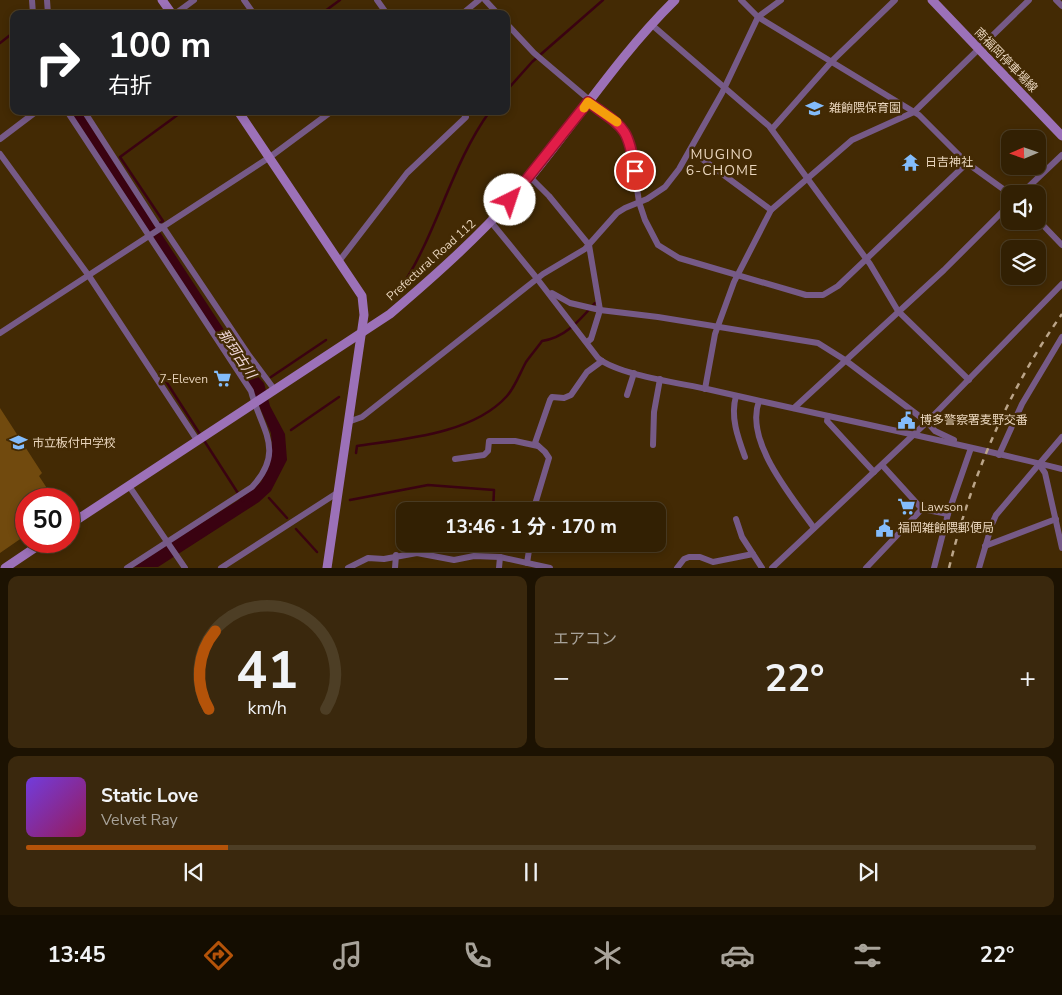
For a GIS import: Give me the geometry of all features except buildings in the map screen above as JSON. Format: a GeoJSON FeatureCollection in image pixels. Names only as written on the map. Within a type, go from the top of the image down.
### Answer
{"type":"FeatureCollection","features":[{"type":"Feature","properties":{"kind":"main road"},"geometry":{"type":"LineString","coordinates":[[162,0],[170,10]]}},
{"type":"Feature","properties":{"kind":"main road","name":"Prefectural Road 112"},"geometry":{"type":"LineString","coordinates":[[254,402],[397,309],[465,249],[530,177],[588,102],[675,0]]}},
{"type":"Feature","properties":{"kind":"main road","name":"南福岡停車場線"},"geometry":{"type":"LineString","coordinates":[[932,0],[1062,136]]}},
{"type":"Feature","properties":{"kind":"main road"},"geometry":{"type":"LineString","coordinates":[[241,115],[340,260],[362,296],[364,315],[327,568]]}},
{"type":"Feature","properties":{"kind":"main road"},"geometry":{"type":"LineString","coordinates":[[80,518],[254,402]]}},
{"type":"Feature","properties":{"kind":"main road"},"geometry":{"type":"LineString","coordinates":[[5,568],[27,553]]}},
{"type":"Feature","properties":{"kind":"street"},"geometry":{"type":"LineString","coordinates":[[179,10],[194,0]]}},
{"type":"Feature","properties":{"kind":"street"},"geometry":{"type":"LineString","coordinates":[[467,10],[479,0]]}},
{"type":"Feature","properties":{"kind":"street"},"geometry":{"type":"LineString","coordinates":[[485,0],[494,10]]}},
{"type":"Feature","properties":{"kind":"street"},"geometry":{"type":"LineString","coordinates":[[741,0],[758,17],[914,112],[967,163],[1001,188]]}},
{"type":"Feature","properties":{"kind":"street"},"geometry":{"type":"LineString","coordinates":[[348,422],[362,417],[538,279],[589,246],[617,213],[665,187],[679,169],[725,87],[758,17],[781,0]]}},
{"type":"Feature","properties":{"kind":"street"},"geometry":{"type":"LineString","coordinates":[[772,129],[832,62],[895,0]]}},
{"type":"Feature","properties":{"kind":"street"},"geometry":{"type":"LineString","coordinates":[[704,389],[718,327],[738,274],[771,210],[852,140],[914,112],[1029,0]]}},
{"type":"Feature","properties":{"kind":"street"},"geometry":{"type":"LineString","coordinates":[[1056,0],[1062,6]]}},
{"type":"Feature","properties":{"kind":"street"},"geometry":{"type":"LineString","coordinates":[[652,25],[772,129],[866,258],[898,311],[969,380]]}},
{"type":"Feature","properties":{"kind":"street"},"geometry":{"type":"LineString","coordinates":[[510,27],[534,53],[588,102],[626,131],[630,140],[640,202],[645,220],[658,245],[669,253],[806,296],[823,295],[838,286],[967,163]]}},
{"type":"Feature","properties":{"kind":"street"},"geometry":{"type":"LineString","coordinates":[[0,139],[31,115]]}},
{"type":"Feature","properties":{"kind":"street"},"geometry":{"type":"LineString","coordinates":[[70,115],[251,391],[269,440],[267,466],[264,474],[252,487],[127,568]]}},
{"type":"Feature","properties":{"kind":"street"},"geometry":{"type":"LineString","coordinates":[[87,115],[158,226],[164,227],[273,390]]}},
{"type":"Feature","properties":{"kind":"street"},"geometry":{"type":"LineString","coordinates":[[0,333],[270,157],[327,115]]}},
{"type":"Feature","properties":{"kind":"street"},"geometry":{"type":"LineString","coordinates":[[340,260],[407,173],[466,117],[465,115]]}},
{"type":"Feature","properties":{"kind":"street"},"geometry":{"type":"LineString","coordinates":[[690,150],[771,210]]}},
{"type":"Feature","properties":{"kind":"street"},"geometry":{"type":"LineString","coordinates":[[0,154],[89,276],[197,440]]}},
{"type":"Feature","properties":{"kind":"street"},"geometry":{"type":"LineString","coordinates":[[1030,185],[1062,155]]}},
{"type":"Feature","properties":{"kind":"street"},"geometry":{"type":"LineString","coordinates":[[530,177],[549,196],[589,246],[600,310],[591,340],[587,342]]}},
{"type":"Feature","properties":{"kind":"street"},"geometry":{"type":"LineString","coordinates":[[794,408],[944,270],[1001,213]]}},
{"type":"Feature","properties":{"kind":"street"},"geometry":{"type":"LineString","coordinates":[[490,222],[538,279],[560,310],[602,361],[634,373],[914,434],[1062,469]]}},
{"type":"Feature","properties":{"kind":"street"},"geometry":{"type":"LineString","coordinates":[[1046,229],[1062,246]]}},
{"type":"Feature","properties":{"kind":"street"},"geometry":{"type":"LineString","coordinates":[[772,568],[927,422],[1062,284]]}},
{"type":"Feature","properties":{"kind":"street"},"geometry":{"type":"LineString","coordinates":[[553,298],[552,293],[570,303],[600,310],[814,342],[845,360],[927,422],[935,431],[971,448]]}},
{"type":"Feature","properties":{"kind":"street"},"geometry":{"type":"LineString","coordinates":[[999,455],[1022,404],[1061,339]]}},
{"type":"Feature","properties":{"kind":"street"},"geometry":{"type":"LineString","coordinates":[[538,446],[535,443],[552,397],[564,398],[571,395],[587,372],[602,361]]}},
{"type":"Feature","properties":{"kind":"street"},"geometry":{"type":"LineString","coordinates":[[627,395],[634,373]]}},
{"type":"Feature","properties":{"kind":"street"},"geometry":{"type":"LineString","coordinates":[[652,444],[654,412],[660,379]]}},
{"type":"Feature","properties":{"kind":"street"},"geometry":{"type":"LineString","coordinates":[[736,396],[734,405],[736,431],[745,457]]}},
{"type":"Feature","properties":{"kind":"street"},"geometry":{"type":"LineString","coordinates":[[759,401],[756,410],[761,445],[773,471],[814,528]]}},
{"type":"Feature","properties":{"kind":"street"},"geometry":{"type":"LineString","coordinates":[[828,416],[827,421],[874,472]]}},
{"type":"Feature","properties":{"kind":"street"},"geometry":{"type":"LineString","coordinates":[[979,568],[996,515],[1062,437]]}},
{"type":"Feature","properties":{"kind":"street"},"geometry":{"type":"LineString","coordinates":[[455,459],[484,455],[488,451],[489,441],[515,441],[538,446],[546,452],[548,458],[536,502]]}},
{"type":"Feature","properties":{"kind":"street"},"geometry":{"type":"LineString","coordinates":[[934,568],[948,514],[971,448]]}},
{"type":"Feature","properties":{"kind":"street"},"geometry":{"type":"LineString","coordinates":[[1040,464],[1045,473],[1062,548]]}},
{"type":"Feature","properties":{"kind":"street"},"geometry":{"type":"LineString","coordinates":[[882,465],[922,509],[948,514]]}},
{"type":"Feature","properties":{"kind":"street"},"geometry":{"type":"LineString","coordinates":[[129,486],[178,554],[185,568]]}},
{"type":"Feature","properties":{"kind":"street"},"geometry":{"type":"LineString","coordinates":[[221,568],[338,493]]}},
{"type":"Feature","properties":{"kind":"street"},"geometry":{"type":"LineString","coordinates":[[866,568],[922,509]]}},
{"type":"Feature","properties":{"kind":"street"},"geometry":{"type":"LineString","coordinates":[[736,519],[742,537],[762,568]]}},
{"type":"Feature","properties":{"kind":"street"},"geometry":{"type":"LineString","coordinates":[[985,546],[1056,519]]}},
{"type":"Feature","properties":{"kind":"street"},"geometry":{"type":"LineString","coordinates":[[528,563],[529,552]]}},
{"type":"Feature","properties":{"kind":"street"},"geometry":{"type":"LineString","coordinates":[[348,568],[368,558],[384,559],[417,553],[454,560],[474,556],[500,557],[550,568]]}},
{"type":"Feature","properties":{"kind":"street"},"geometry":{"type":"LineString","coordinates":[[677,568],[689,557],[700,557],[713,562],[753,554]]}},
{"type":"Feature","properties":{"kind":"street"},"geometry":{"type":"LineString","coordinates":[[395,568],[396,556]]}},
{"type":"Feature","properties":{"kind":"street"},"geometry":{"type":"LineString","coordinates":[[499,568],[500,557]]}},
{"type":"Feature","properties":{"kind":"shaded area"},"geometry":{"type":"Polygon","coordinates":[[[0,408],[42,473],[39,476],[47,488],[15,488],[15,543],[0,553],[0,408]]]}},
{"type":"Feature","properties":{"kind":"water","name":"那珂古川"},"geometry":{"type":"Polygon","coordinates":[[[73,115],[84,115],[247,365],[264,383],[270,406],[285,434],[287,460],[271,491],[259,502],[158,567],[131,567],[237,501],[261,482],[271,459],[271,433],[253,392],[73,115]]]}},
{"type":"Feature","properties":{"kind":"waterway"},"geometry":{"type":"LineString","coordinates":[[326,10],[340,0]]}},
{"type":"Feature","properties":{"kind":"waterway"},"geometry":{"type":"LineString","coordinates":[[510,87],[532,62],[603,0]]}},
{"type":"Feature","properties":{"kind":"waterway"},"geometry":{"type":"LineString","coordinates":[[0,43],[10,35]]}},
{"type":"Feature","properties":{"kind":"waterway"},"geometry":{"type":"LineString","coordinates":[[158,224],[163,221],[120,157],[178,115]]}},
{"type":"Feature","properties":{"kind":"waterway"},"geometry":{"type":"LineString","coordinates":[[398,292],[423,248],[464,155],[487,115]]}},
{"type":"Feature","properties":{"kind":"waterway"},"geometry":{"type":"LineString","coordinates":[[356,453],[357,446],[437,433],[476,419],[493,409],[510,392],[526,362],[542,341],[565,332],[578,322],[595,303]]}},
{"type":"Feature","properties":{"kind":"waterway"},"geometry":{"type":"LineString","coordinates":[[271,377],[326,340]]}},
{"type":"Feature","properties":{"kind":"waterway"},"geometry":{"type":"LineString","coordinates":[[160,372],[243,501]]}},
{"type":"Feature","properties":{"kind":"waterway"},"geometry":{"type":"LineString","coordinates":[[291,430],[339,397]]}},
{"type":"Feature","properties":{"kind":"waterway"},"geometry":{"type":"LineString","coordinates":[[350,500],[428,485],[494,490],[493,502]]}},
{"type":"Feature","properties":{"kind":"waterway"},"geometry":{"type":"LineString","coordinates":[[269,498],[287,518]]}},
{"type":"Feature","properties":{"kind":"waterway"},"geometry":{"type":"LineString","coordinates":[[296,529],[317,552]]}},
{"type":"Feature","properties":{"kind":"railway"},"geometry":{"type":"LineString","coordinates":[[949,568],[968,501],[1008,404],[1062,314]]}},
{"type":"Feature","properties":{"kind":"slow traffic"},"geometry":{"type":"LineString","coordinates":[[584,108],[588,102],[617,122]]}},
{"type":"Feature","properties":{"kind":"place","name":"雑餉隈保育園"},"geometry":{"type":"Point","coordinates":[815,108]}},
{"type":"Feature","properties":{"kind":"place","name":"日吉神社"},"geometry":{"type":"Point","coordinates":[911,162]}},
{"type":"Feature","properties":{"kind":"place","name":"7-Eleven"},"geometry":{"type":"Point","coordinates":[222,379]}},
{"type":"Feature","properties":{"kind":"place","name":"博多警察署麦野交番"},"geometry":{"type":"Point","coordinates":[906,420]}},
{"type":"Feature","properties":{"kind":"place","name":"市立板付中学校"},"geometry":{"type":"Point","coordinates":[18,443]}},
{"type":"Feature","properties":{"kind":"place","name":"Lawson"},"geometry":{"type":"Point","coordinates":[907,507]}},
{"type":"Feature","properties":{"kind":"place","name":"福岡雑餉隈郵便局"},"geometry":{"type":"Point","coordinates":[884,528]}},
{"type":"Feature","properties":{"kind":"district","name":"MUGINO 6-CHOME"},"geometry":{"type":"Point","coordinates":[722,162]}},
{"type":"Feature","properties":{"kind":"route"},"geometry":{"type":"LineString","coordinates":[[510,200],[548,155],[588,102],[626,131],[630,140],[635,171]]}}]}
